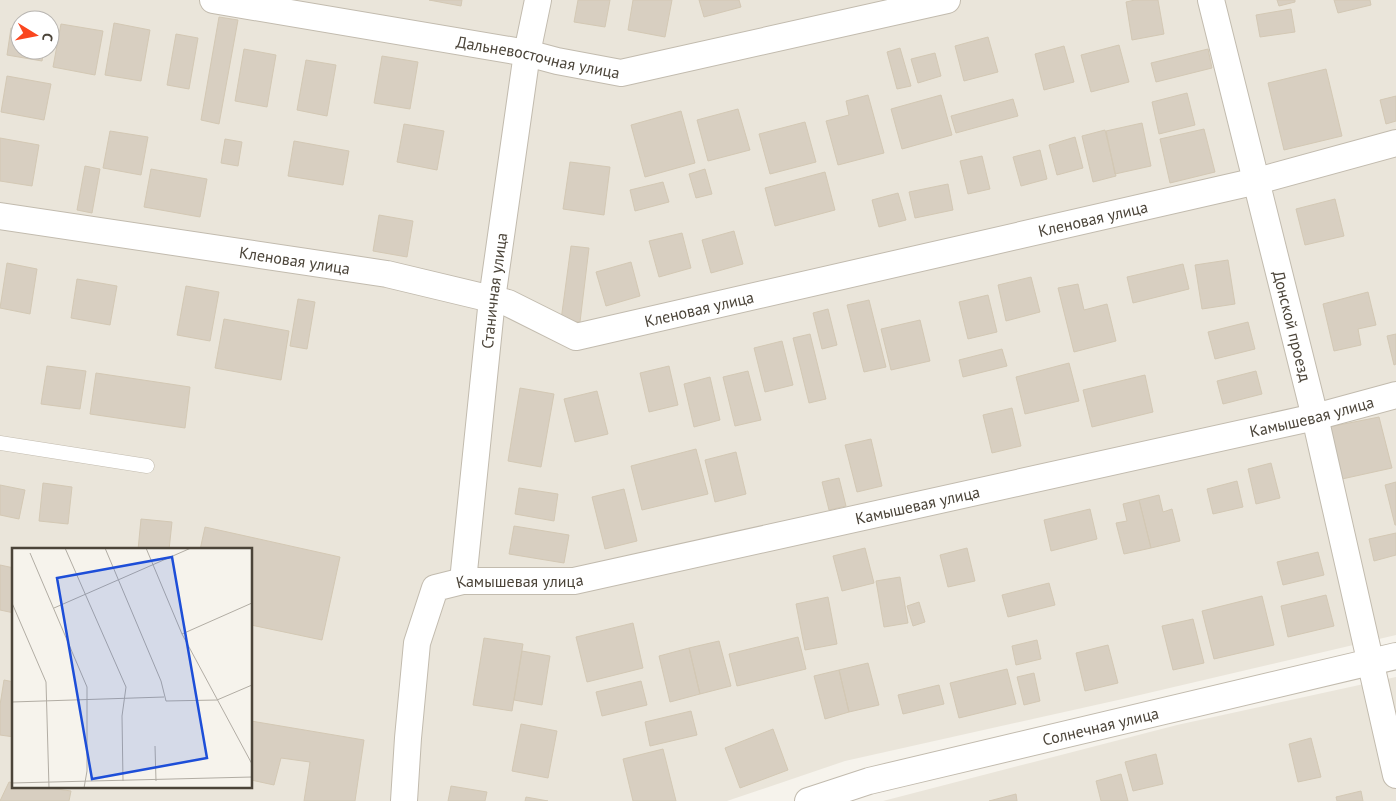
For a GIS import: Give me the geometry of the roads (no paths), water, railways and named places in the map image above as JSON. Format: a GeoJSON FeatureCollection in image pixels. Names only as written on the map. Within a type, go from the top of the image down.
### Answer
{"type":"FeatureCollection","features":[{"type":"Feature","properties":{"kind":"street","name":"Дальневосточная улица"},"geometry":{"type":"LineString","coordinates":[[214,0],[527,53],[621,73],[947,0]]}},
{"type":"Feature","properties":{"kind":"street","name":"Станичная улица"},"geometry":{"type":"LineString","coordinates":[[463,581],[492,299],[527,53],[538,0]]}},
{"type":"Feature","properties":{"kind":"street","name":"Донской проезд"},"geometry":{"type":"LineString","coordinates":[[1211,0],[1314,417],[1396,774]]}},
{"type":"Feature","properties":{"kind":"street","name":"Кленовая улица"},"geometry":{"type":"LineString","coordinates":[[0,216],[388,274],[508,303],[576,337],[1257,181],[1396,143]]}},
{"type":"Feature","properties":{"kind":"street","name":"Камышевая улица"},"geometry":{"type":"LineString","coordinates":[[404,801],[417,643],[435,588],[463,581],[574,581],[1314,417],[1396,395]]}},
{"type":"Feature","properties":{"kind":"street","name":"Солнечная улица"},"geometry":{"type":"LineString","coordinates":[[808,801],[872,794],[1396,656]]}},
{"type":"Feature","properties":{"kind":"lane"},"geometry":{"type":"LineString","coordinates":[[0,443],[147,466]]}}]}
